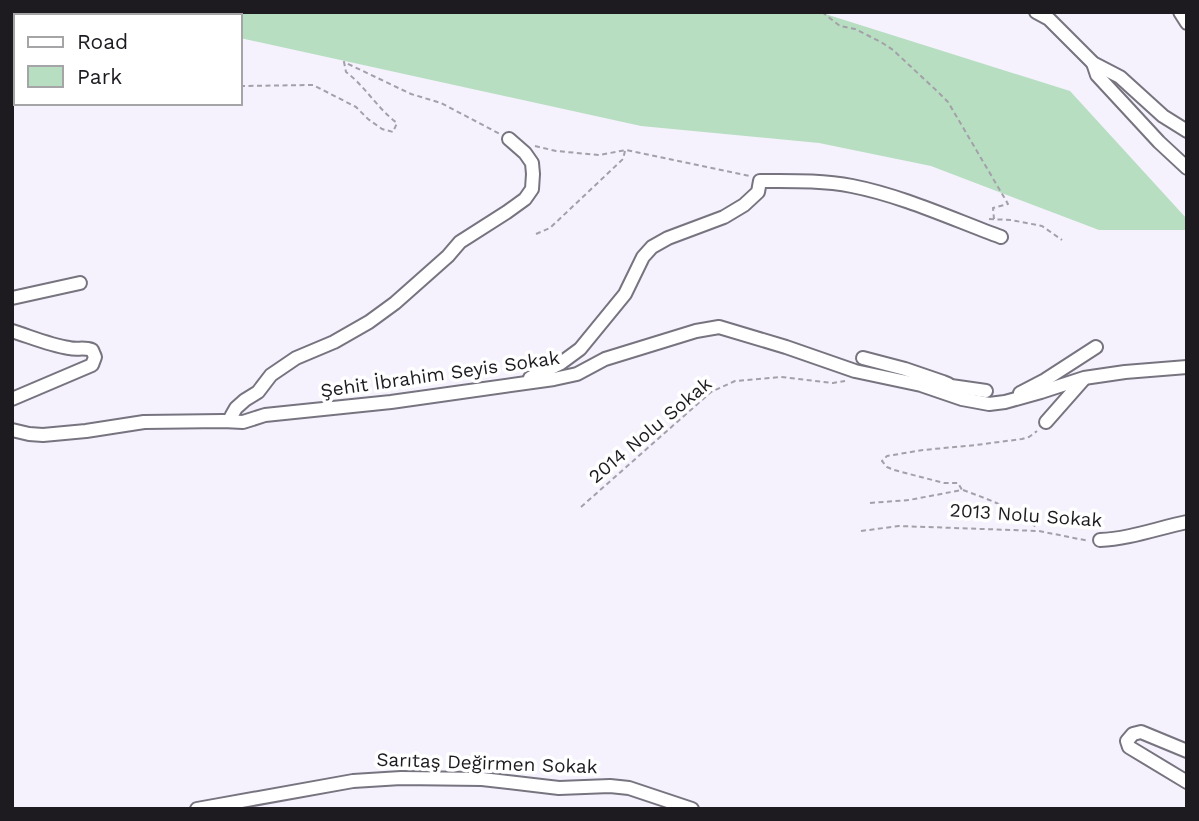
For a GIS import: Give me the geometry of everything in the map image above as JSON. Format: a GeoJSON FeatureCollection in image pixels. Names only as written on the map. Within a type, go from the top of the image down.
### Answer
{"type":"FeatureCollection","features":[{"type":"Feature","properties":{"kind":"street"},"geometry":{"type":"LineString","coordinates":[[1036,12],[1049,19],[1093,63],[1120,77],[1163,116],[1187,131]]}},
{"type":"Feature","properties":{"kind":"street"},"geometry":{"type":"LineString","coordinates":[[1180,12],[1187,23]]}},
{"type":"Feature","properties":{"kind":"street"},"geometry":{"type":"LineString","coordinates":[[1093,63],[1097,75],[1159,142],[1187,167]]}},
{"type":"Feature","properties":{"kind":"street"},"geometry":{"type":"LineString","coordinates":[[229,421],[236,408],[258,392],[271,375],[296,358],[334,342],[369,322],[404,295],[460,242],[525,199],[532,189],[531,163],[525,153],[509,139]]}},
{"type":"Feature","properties":{"kind":"street"},"geometry":{"type":"LineString","coordinates":[[517,384],[561,363],[580,349],[625,294],[643,257],[652,247],[668,238],[724,217],[744,205],[758,192],[760,181],[802,181],[852,186],[905,201],[1001,237]]}},
{"type":"Feature","properties":{"kind":"street"},"geometry":{"type":"LineString","coordinates":[[12,298],[80,283]]}},
{"type":"Feature","properties":{"kind":"street","name":"Şehit İbrahim Seyis Sokak"},"geometry":{"type":"LineString","coordinates":[[12,430],[43,435],[86,432],[144,422],[243,422],[265,415],[391,402],[517,384],[577,374],[605,359],[696,331],[719,327],[855,371],[921,385],[962,399],[989,404],[1005,402],[1084,378],[1187,367]]}},
{"type":"Feature","properties":{"kind":"street"},"geometry":{"type":"LineString","coordinates":[[12,331],[66,348],[86,348],[92,350],[95,357],[92,365],[12,399]]}},
{"type":"Feature","properties":{"kind":"street"},"geometry":{"type":"LineString","coordinates":[[1005,402],[1096,347]]}},
{"type":"Feature","properties":{"kind":"street"},"geometry":{"type":"LineString","coordinates":[[863,358],[948,384],[948,393]]}},
{"type":"Feature","properties":{"kind":"street"},"geometry":{"type":"LineString","coordinates":[[1046,422],[1084,378]]}},
{"type":"Feature","properties":{"kind":"street"},"geometry":{"type":"LineString","coordinates":[[948,393],[951,386],[986,391]]}},
{"type":"Feature","properties":{"kind":"street","name":"2013 Nolu Sokak"},"geometry":{"type":"LineString","coordinates":[[1100,540],[1115,540],[1187,522]]}},
{"type":"Feature","properties":{"kind":"street"},"geometry":{"type":"LineString","coordinates":[[1187,751],[1140,732],[1133,734],[1127,741],[1129,747],[1187,782]]}},
{"type":"Feature","properties":{"kind":"street","name":"Sarıtaş Değirmen Sokak"},"geometry":{"type":"LineString","coordinates":[[197,809],[353,781],[401,778],[482,779],[559,788],[629,788],[692,809]]}},
{"type":"Feature","properties":{"kind":"path"},"geometry":{"type":"LineString","coordinates":[[822,12],[840,26],[868,34],[893,50],[948,102],[1008,204],[993,208],[994,219]]}},
{"type":"Feature","properties":{"kind":"path"},"geometry":{"type":"LineString","coordinates":[[242,86],[313,85],[356,107],[382,129],[393,132],[397,123],[386,115],[346,72],[344,62],[411,94],[441,103],[509,139]]}},
{"type":"Feature","properties":{"kind":"path"},"geometry":{"type":"LineString","coordinates":[[533,145],[556,151],[599,155],[626,150],[751,176],[760,181]]}},
{"type":"Feature","properties":{"kind":"path"},"geometry":{"type":"LineString","coordinates":[[536,234],[550,228],[623,159],[626,150]]}},
{"type":"Feature","properties":{"kind":"path"},"geometry":{"type":"LineString","coordinates":[[981,219],[1012,220],[1042,226],[1062,240]]}},
{"type":"Feature","properties":{"kind":"path","name":"2014 Nolu Sokak"},"geometry":{"type":"LineString","coordinates":[[581,507],[711,392],[735,381],[781,377],[833,383],[845,381]]}},
{"type":"Feature","properties":{"kind":"path"},"geometry":{"type":"LineString","coordinates":[[962,490],[958,483],[944,483],[894,470],[882,461],[887,456],[923,450],[1022,439],[1046,422]]}},
{"type":"Feature","properties":{"kind":"path"},"geometry":{"type":"LineString","coordinates":[[870,503],[917,499],[962,490],[1010,509],[1039,531]]}},
{"type":"Feature","properties":{"kind":"path","name":"2013 Nolu Sokak"},"geometry":{"type":"LineString","coordinates":[[861,531],[899,526],[1039,531],[1085,541],[1100,540]]}},
{"type":"Feature","properties":{"kind":"green space"},"geometry":{"type":"Polygon","coordinates":[[[12,12],[819,12],[1070,91],[1187,219],[1187,230],[1099,230],[931,166],[819,143],[641,126],[242,38],[242,14],[14,14],[12,23],[12,12]]]}}]}
